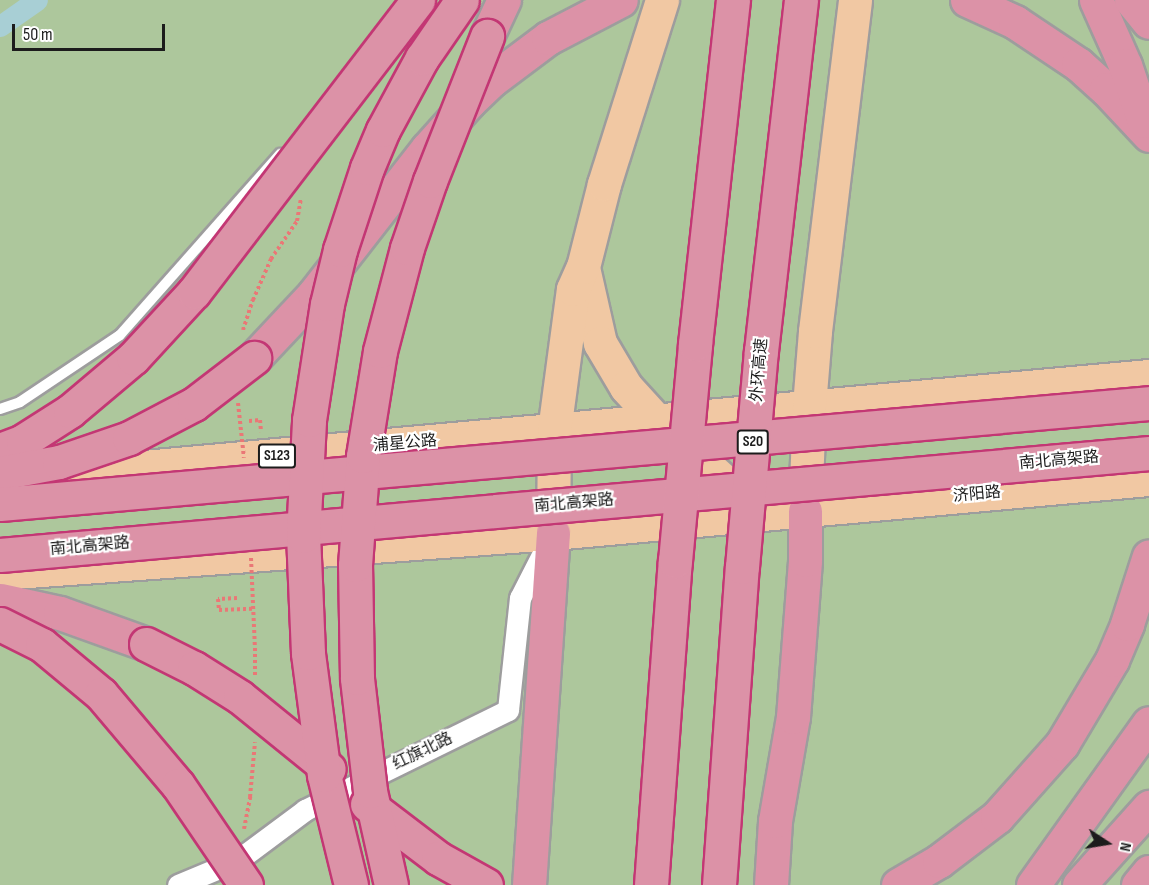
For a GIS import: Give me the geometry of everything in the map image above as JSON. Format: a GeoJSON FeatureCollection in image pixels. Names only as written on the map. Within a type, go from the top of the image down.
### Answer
{"type":"FeatureCollection","features":[{"type":"Feature","properties":{"kind":"highway"},"geometry":{"type":"LineString","coordinates":[[0,450],[23,441],[70,411],[133,358],[194,292],[418,0]]}},
{"type":"Feature","properties":{"kind":"highway"},"geometry":{"type":"LineString","coordinates":[[351,885],[324,775],[308,653],[303,536],[309,420],[327,304],[340,250],[363,179],[401,94],[438,32],[462,0]]}},
{"type":"Feature","properties":{"kind":"highway"},"geometry":{"type":"LineString","coordinates":[[391,885],[370,790],[357,678],[355,565],[363,456],[381,351],[407,248],[430,181],[487,36],[504,0]]}},
{"type":"Feature","properties":{"kind":"highway"},"geometry":{"type":"LineString","coordinates":[[0,473],[59,462],[129,438],[186,408],[225,382],[280,332],[314,294],[427,149],[469,102],[508,67],[548,38],[621,0]]}},
{"type":"Feature","properties":{"kind":"highway"},"geometry":{"type":"LineString","coordinates":[[651,885],[690,390],[733,0]]}},
{"type":"Feature","properties":{"kind":"highway","name":"外环高速"},"geometry":{"type":"LineString","coordinates":[[719,885],[741,578],[757,396],[801,0]]}},
{"type":"Feature","properties":{"kind":"highway"},"geometry":{"type":"LineString","coordinates":[[967,0],[1015,22],[1078,64],[1106,89],[1149,135]]}},
{"type":"Feature","properties":{"kind":"highway"},"geometry":{"type":"LineString","coordinates":[[1131,0],[1149,22]]}},
{"type":"Feature","properties":{"kind":"highway"},"geometry":{"type":"LineString","coordinates":[[1101,9],[1125,65],[1149,140]]}},
{"type":"Feature","properties":{"kind":"highway"},"geometry":{"type":"LineString","coordinates":[[0,504],[1149,403]]}},
{"type":"Feature","properties":{"kind":"highway","name":"南北高架路"},"geometry":{"type":"LineString","coordinates":[[0,555],[1149,453]]}},
{"type":"Feature","properties":{"kind":"highway"},"geometry":{"type":"LineString","coordinates":[[771,885],[775,821],[793,717],[805,560],[805,511]]}},
{"type":"Feature","properties":{"kind":"highway"},"geometry":{"type":"LineString","coordinates":[[529,885],[553,533]]}},
{"type":"Feature","properties":{"kind":"highway"},"geometry":{"type":"LineString","coordinates":[[898,885],[939,861],[997,817],[1062,744],[1112,660],[1127,624],[1149,556]]}},
{"type":"Feature","properties":{"kind":"highway"},"geometry":{"type":"LineString","coordinates":[[0,600],[60,613],[104,626],[194,668],[240,697],[283,729],[404,834],[438,858],[486,885]]}},
{"type":"Feature","properties":{"kind":"highway"},"geometry":{"type":"LineString","coordinates":[[0,624],[42,645],[101,694],[178,785],[242,873]]}},
{"type":"Feature","properties":{"kind":"highway"},"geometry":{"type":"LineString","coordinates":[[1033,885],[1149,723]]}},
{"type":"Feature","properties":{"kind":"highway"},"geometry":{"type":"LineString","coordinates":[[1079,885],[1149,807]]}},
{"type":"Feature","properties":{"kind":"highway"},"geometry":{"type":"LineString","coordinates":[[1138,885],[1149,872]]}},
{"type":"Feature","properties":{"kind":"main road"},"geometry":{"type":"LineString","coordinates":[[553,533],[554,431],[573,289],[583,267],[604,184],[662,0]]}},
{"type":"Feature","properties":{"kind":"main road"},"geometry":{"type":"LineString","coordinates":[[0,573],[553,533],[805,511],[809,406],[815,331],[855,0]]}},
{"type":"Feature","properties":{"kind":"main road"},"geometry":{"type":"LineString","coordinates":[[583,267],[600,343],[626,387],[657,421],[763,515]]}},
{"type":"Feature","properties":{"kind":"main road"},"geometry":{"type":"LineString","coordinates":[[809,406],[1149,376]]}},
{"type":"Feature","properties":{"kind":"main road","name":"浦星公路"},"geometry":{"type":"LineString","coordinates":[[0,480],[809,406]]}},
{"type":"Feature","properties":{"kind":"main road","name":"济阳路"},"geometry":{"type":"LineString","coordinates":[[805,511],[1149,479]]}},
{"type":"Feature","properties":{"kind":"street","name":"红旗北路"},"geometry":{"type":"LineString","coordinates":[[178,885],[242,873],[305,810],[508,710],[520,598],[553,533]]}},
{"type":"Feature","properties":{"kind":"lane"},"geometry":{"type":"LineString","coordinates":[[0,409],[20,402],[120,335],[288,144]]}},
{"type":"Feature","properties":{"kind":"path"},"geometry":{"type":"LineString","coordinates":[[237,598],[218,599],[219,610],[252,609]]}},
{"type":"Feature","properties":{"kind":"path"},"geometry":{"type":"LineString","coordinates":[[255,648],[255,683]]}},
{"type":"Feature","properties":{"kind":"path"},"geometry":{"type":"LineString","coordinates":[[242,873],[255,741]]}},
{"type":"Feature","properties":{"kind":"green space"},"geometry":{"type":"Polygon","coordinates":[[[0,0],[1149,0],[1149,885],[0,885],[0,0]]]}},
{"type":"Feature","properties":{"kind":"waterway"},"geometry":{"type":"LineString","coordinates":[[0,26],[37,0]]}}]}
